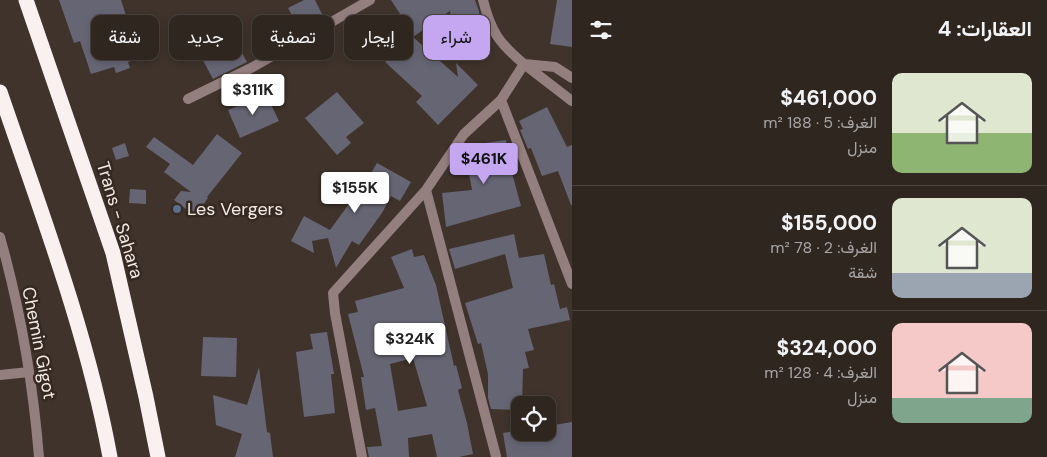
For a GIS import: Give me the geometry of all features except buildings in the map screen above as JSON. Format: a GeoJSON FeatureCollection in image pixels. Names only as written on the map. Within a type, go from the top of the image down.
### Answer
{"type":"FeatureCollection","features":[{"type":"Feature","properties":{"kind":"highway","name":"Trans - Sahara"},"geometry":{"type":"LineString","coordinates":[[26,0],[113,253],[158,457]]}},
{"type":"Feature","properties":{"kind":"highway"},"geometry":{"type":"LineString","coordinates":[[0,92],[73,309],[95,385],[110,457]]}},
{"type":"Feature","properties":{"kind":"street"},"geometry":{"type":"LineString","coordinates":[[188,99],[253,67],[370,0]]}},
{"type":"Feature","properties":{"kind":"street"},"geometry":{"type":"LineString","coordinates":[[484,0],[488,22],[504,47],[572,101]]}},
{"type":"Feature","properties":{"kind":"street"},"geometry":{"type":"LineString","coordinates":[[524,64],[555,67],[572,78]]}},
{"type":"Feature","properties":{"kind":"street"},"geometry":{"type":"LineString","coordinates":[[362,457],[335,313],[333,293],[426,190],[464,134],[501,100],[524,64]]}},
{"type":"Feature","properties":{"kind":"street"},"geometry":{"type":"LineString","coordinates":[[501,100],[572,284]]}},
{"type":"Feature","properties":{"kind":"street"},"geometry":{"type":"LineString","coordinates":[[426,190],[496,456]]}},
{"type":"Feature","properties":{"kind":"street","name":"Chemin Gigot"},"geometry":{"type":"LineString","coordinates":[[0,237],[8,266],[29,372],[34,401],[39,457]]}},
{"type":"Feature","properties":{"kind":"street"},"geometry":{"type":"LineString","coordinates":[[0,375],[29,372]]}},
{"type":"Feature","properties":{"kind":"place","name":"Les Vergers"},"geometry":{"type":"Point","coordinates":[177,209]}}]}
